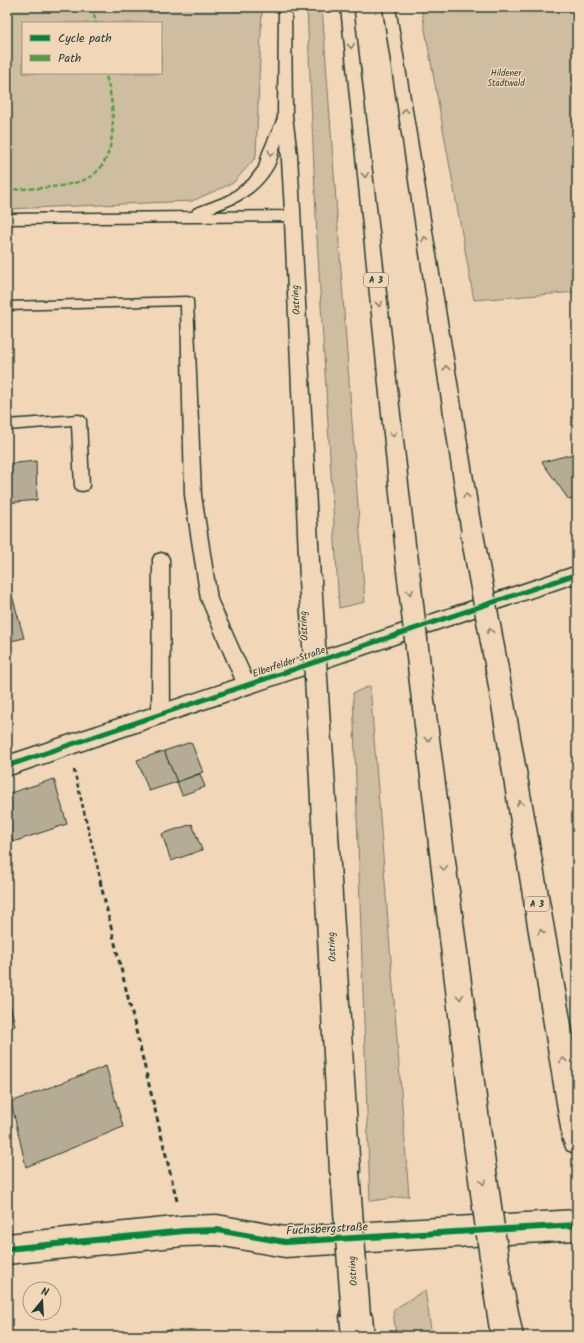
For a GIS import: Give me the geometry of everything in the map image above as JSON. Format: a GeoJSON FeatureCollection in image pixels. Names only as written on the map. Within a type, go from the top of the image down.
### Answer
{"type":"FeatureCollection","features":[{"type":"Feature","properties":{"kind":"main road","name":"Ostring"},"geometry":{"type":"LineString","coordinates":[[285,7],[285,116],[290,155],[310,580],[345,1172],[357,1326]]}},
{"type":"Feature","properties":{"kind":"main road","name":"A 3"},"geometry":{"type":"LineString","coordinates":[[347,7],[423,700],[478,1143],[499,1292],[507,1336]]}},
{"type":"Feature","properties":{"kind":"main road","name":"A 3"},"geometry":{"type":"LineString","coordinates":[[389,7],[472,534],[497,670],[577,1140]]}},
{"type":"Feature","properties":{"kind":"main road"},"geometry":{"type":"LineString","coordinates":[[182,218],[234,199],[254,183],[266,168],[270,152],[285,116]]}},
{"type":"Feature","properties":{"kind":"main road"},"geometry":{"type":"LineString","coordinates":[[7,219],[292,216]]}},
{"type":"Feature","properties":{"kind":"main road","name":"Elberfelder Straße"},"geometry":{"type":"LineString","coordinates":[[7,766],[577,574]]}},
{"type":"Feature","properties":{"kind":"main road","name":"Fuchsbergstraße"},"geometry":{"type":"LineString","coordinates":[[7,1249],[184,1231],[217,1230],[285,1242],[577,1225]]}},
{"type":"Feature","properties":{"kind":"lane"},"geometry":{"type":"LineString","coordinates":[[7,306],[188,301],[193,495],[209,599],[247,686]]}},
{"type":"Feature","properties":{"kind":"lane"},"geometry":{"type":"LineString","coordinates":[[7,425],[79,420],[82,486]]}},
{"type":"Feature","properties":{"kind":"lane"},"geometry":{"type":"LineString","coordinates":[[161,559],[161,714]]}},
{"type":"Feature","properties":{"kind":"path"},"geometry":{"type":"LineString","coordinates":[[73,766],[184,1231]]}},
{"type":"Feature","properties":{"kind":"green space"},"geometry":{"type":"Polygon","coordinates":[[[7,7],[262,7],[256,157],[233,183],[192,201],[7,209],[7,7]]]}},
{"type":"Feature","properties":{"kind":"green space"},"geometry":{"type":"Polygon","coordinates":[[[307,7],[322,7],[365,602],[339,608],[317,238],[307,7]]]}},
{"type":"Feature","properties":{"kind":"green space","name":"Hildener Stadtwald"},"geometry":{"type":"Polygon","coordinates":[[[421,7],[577,7],[577,292],[474,300],[421,7]]]}},
{"type":"Feature","properties":{"kind":"green space"},"geometry":{"type":"Polygon","coordinates":[[[370,686],[409,1196],[370,1201],[353,693],[370,686]]]}},
{"type":"Feature","properties":{"kind":"green space"},"geometry":{"type":"Polygon","coordinates":[[[425,1290],[432,1336],[396,1336],[393,1310],[425,1290]]]}},
{"type":"Feature","properties":{"kind":"building"},"geometry":{"type":"Polygon","coordinates":[[[577,453],[577,498],[569,500],[542,462],[577,453]]]}},
{"type":"Feature","properties":{"kind":"building"},"geometry":{"type":"Polygon","coordinates":[[[36,461],[37,500],[7,503],[7,464],[36,461]]]}},
{"type":"Feature","properties":{"kind":"building"},"geometry":{"type":"Polygon","coordinates":[[[7,588],[10,588],[24,638],[7,642],[7,588]]]}},
{"type":"Feature","properties":{"kind":"building"},"geometry":{"type":"Polygon","coordinates":[[[191,742],[203,772],[177,782],[164,751],[191,742]]]}},
{"type":"Feature","properties":{"kind":"building"},"geometry":{"type":"Polygon","coordinates":[[[164,751],[177,782],[149,791],[137,760],[164,751]]]}},
{"type":"Feature","properties":{"kind":"building"},"geometry":{"type":"Polygon","coordinates":[[[200,774],[205,787],[182,795],[177,782],[200,774]]]}},
{"type":"Feature","properties":{"kind":"building"},"geometry":{"type":"Polygon","coordinates":[[[54,779],[67,824],[13,842],[7,819],[7,794],[54,779]]]}},
{"type":"Feature","properties":{"kind":"building"},"geometry":{"type":"Polygon","coordinates":[[[7,819],[13,842],[7,844],[7,819]]]}},
{"type":"Feature","properties":{"kind":"building"},"geometry":{"type":"Polygon","coordinates":[[[192,824],[202,850],[171,861],[162,834],[192,824]]]}},
{"type":"Feature","properties":{"kind":"building"},"geometry":{"type":"Polygon","coordinates":[[[7,990],[15,1026],[7,1029],[7,990]]]}},
{"type":"Feature","properties":{"kind":"building"},"geometry":{"type":"Polygon","coordinates":[[[106,1066],[123,1127],[26,1167],[11,1102],[106,1066]]]}},
{"type":"Feature","properties":{"kind":"building"},"geometry":{"type":"Polygon","coordinates":[[[170,1330],[170,1336],[130,1336],[170,1330]]]}},
{"type":"Feature","properties":{"kind":"marked path"},"geometry":{"type":"LineString","coordinates":[[92,7],[96,22]]}},
{"type":"Feature","properties":{"kind":"marked path"},"geometry":{"type":"LineString","coordinates":[[7,190],[47,187],[76,182],[86,179],[94,174],[101,166],[110,144],[113,120],[112,97],[105,74]]}},
{"type":"Feature","properties":{"kind":"cycle path"},"geometry":{"type":"LineString","coordinates":[[7,766],[577,574]]}},
{"type":"Feature","properties":{"kind":"cycle path"},"geometry":{"type":"LineString","coordinates":[[7,1249],[184,1231],[217,1230],[285,1242],[577,1225]]}}]}
